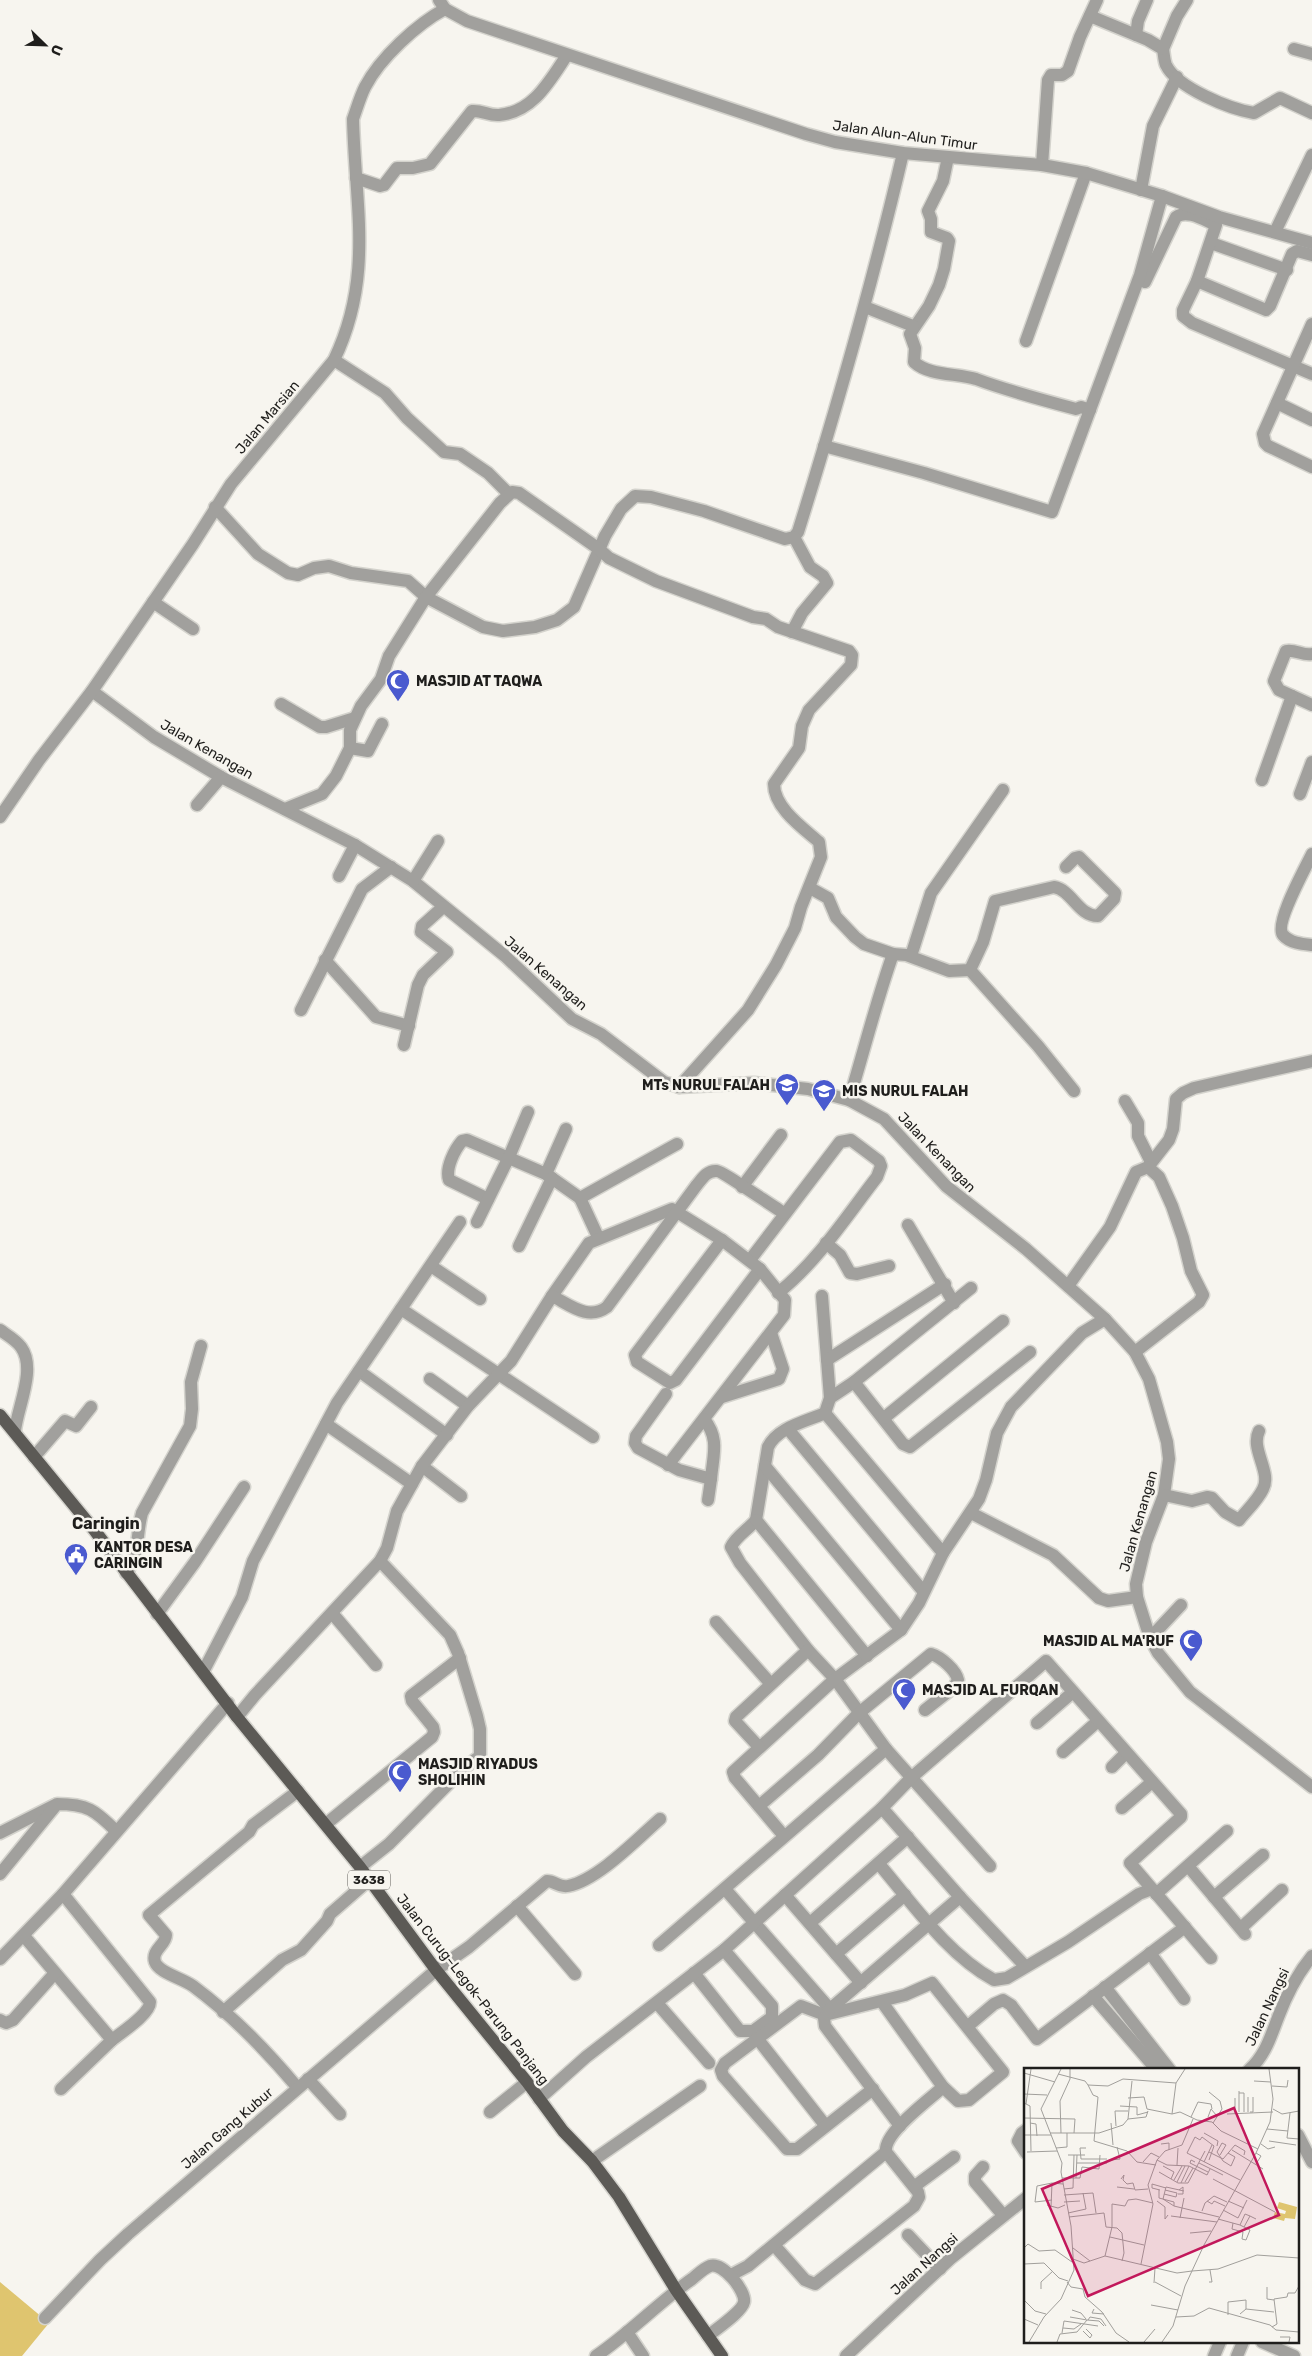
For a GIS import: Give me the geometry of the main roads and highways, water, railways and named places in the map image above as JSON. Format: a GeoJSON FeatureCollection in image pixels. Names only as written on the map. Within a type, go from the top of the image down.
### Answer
{"type":"FeatureCollection","features":[{"type":"Feature","properties":{"kind":"main road","name":"Jalan Curug–Legok–Parung Panjang"},"geometry":{"type":"LineString","coordinates":[[0,1415],[95,1531],[237,1717],[360,1867],[436,1970],[527,2082],[564,2131],[592,2161],[619,2197],[676,2290],[722,2356]]}},
{"type":"Feature","properties":{"kind":"place","name":"MASJID AT TAQWA"},"geometry":{"type":"Point","coordinates":[398,702]}},
{"type":"Feature","properties":{"kind":"place","name":"MTs NURUL FALAH"},"geometry":{"type":"Point","coordinates":[787,1106]}},
{"type":"Feature","properties":{"kind":"place","name":"MIS NURUL FALAH"},"geometry":{"type":"Point","coordinates":[824,1112]}},
{"type":"Feature","properties":{"kind":"place","name":"KANTOR DESA CARINGIN"},"geometry":{"type":"Point","coordinates":[76,1576]}},
{"type":"Feature","properties":{"kind":"place","name":"MASJID AL MA'RUF"},"geometry":{"type":"Point","coordinates":[1191,1662]}},
{"type":"Feature","properties":{"kind":"place","name":"MASJID AL FURQAN"},"geometry":{"type":"Point","coordinates":[904,1711]}},
{"type":"Feature","properties":{"kind":"place","name":"MASJID RIYADUS SHOLIHIN"},"geometry":{"type":"Point","coordinates":[400,1793]}},
{"type":"Feature","properties":{"kind":"district","name":"Caringin"},"geometry":{"type":"Point","coordinates":[106,1523]}}]}
